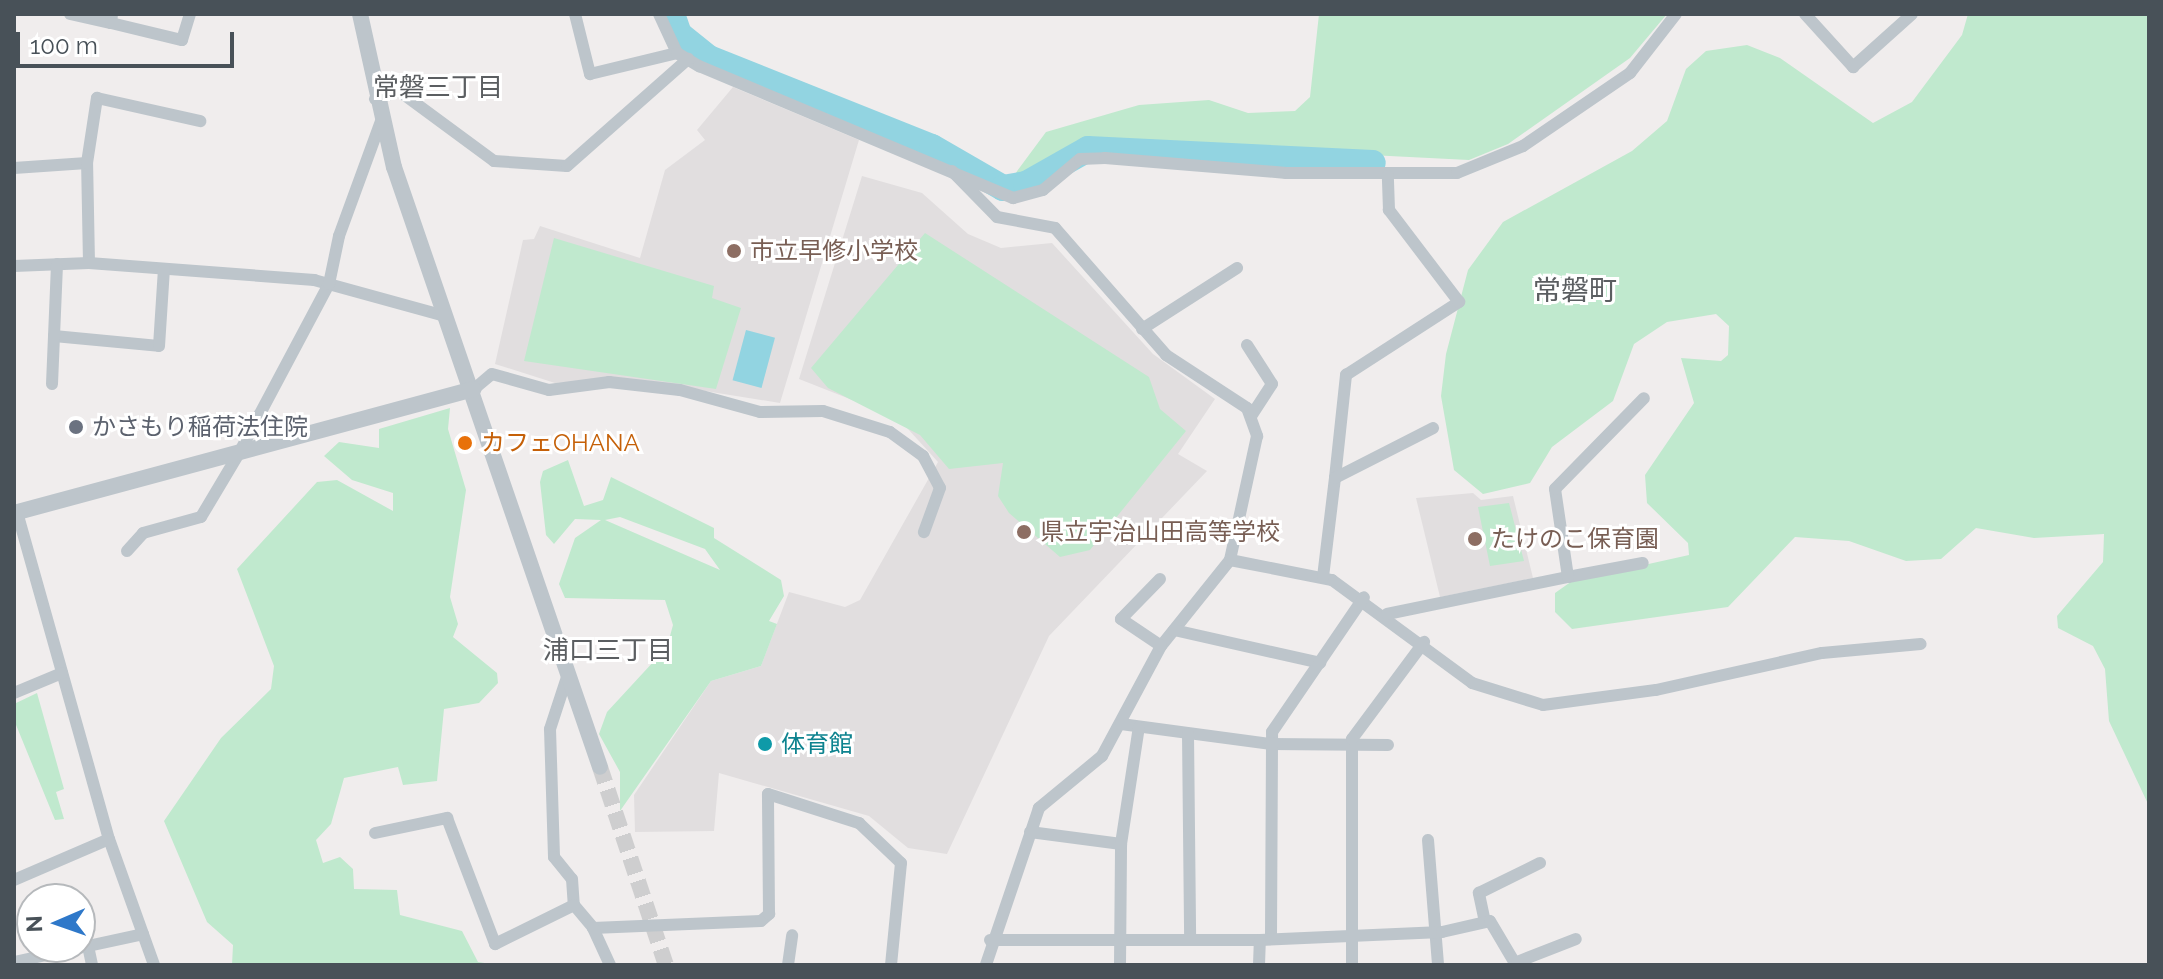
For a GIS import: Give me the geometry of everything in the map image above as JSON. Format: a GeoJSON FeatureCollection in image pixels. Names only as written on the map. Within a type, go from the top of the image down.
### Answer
{"type":"FeatureCollection","features":[{"type":"Feature","properties":{"kind":"street"},"geometry":{"type":"LineString","coordinates":[[70,14],[111,18],[182,40],[190,14]]}},
{"type":"Feature","properties":{"kind":"street"},"geometry":{"type":"LineString","coordinates":[[360,14],[375,99],[441,315],[474,389],[600,767]]}},
{"type":"Feature","properties":{"kind":"street"},"geometry":{"type":"LineString","coordinates":[[575,14],[590,74],[682,56],[951,168],[993,195],[1013,198],[1043,190],[1080,159],[1388,176],[1457,173],[1523,146],[1630,73],[1676,14]]}},
{"type":"Feature","properties":{"kind":"street"},"geometry":{"type":"LineString","coordinates":[[659,14],[682,56]]}},
{"type":"Feature","properties":{"kind":"street"},"geometry":{"type":"LineString","coordinates":[[1811,16],[1853,67],[1912,14]]}},
{"type":"Feature","properties":{"kind":"street"},"geometry":{"type":"LineString","coordinates":[[375,99],[399,91],[494,161],[567,166],[682,56]]}},
{"type":"Feature","properties":{"kind":"street"},"geometry":{"type":"LineString","coordinates":[[89,263],[87,163],[97,98],[200,121]]}},
{"type":"Feature","properties":{"kind":"street"},"geometry":{"type":"LineString","coordinates":[[127,551],[143,533],[201,517],[238,455],[329,284],[339,236],[381,121]]}},
{"type":"Feature","properties":{"kind":"street"},"geometry":{"type":"LineString","coordinates":[[14,168],[87,163]]}},
{"type":"Feature","properties":{"kind":"street"},"geometry":{"type":"LineString","coordinates":[[951,168],[997,217],[1055,228],[1166,355],[1252,415]]}},
{"type":"Feature","properties":{"kind":"street"},"geometry":{"type":"LineString","coordinates":[[1323,577],[1346,375],[1459,302],[1389,210],[1388,176]]}},
{"type":"Feature","properties":{"kind":"street"},"geometry":{"type":"LineString","coordinates":[[14,266],[89,263],[329,284],[441,315]]}},
{"type":"Feature","properties":{"kind":"street"},"geometry":{"type":"LineString","coordinates":[[52,384],[57,264]]}},
{"type":"Feature","properties":{"kind":"street"},"geometry":{"type":"LineString","coordinates":[[1142,329],[1237,268]]}},
{"type":"Feature","properties":{"kind":"street"},"geometry":{"type":"LineString","coordinates":[[54,336],[159,346],[164,269]]}},
{"type":"Feature","properties":{"kind":"street"},"geometry":{"type":"LineString","coordinates":[[986,965],[990,940],[1039,808],[1094,764],[1121,724],[1161,646],[1230,560],[1256,443],[1252,415],[1272,384],[1247,345]]}},
{"type":"Feature","properties":{"kind":"street"},"geometry":{"type":"LineString","coordinates":[[154,965],[109,839],[15,513],[474,389],[492,374],[549,390],[622,383],[760,412],[823,411],[890,432],[923,456],[940,488],[924,532]]}},
{"type":"Feature","properties":{"kind":"street"},"geometry":{"type":"LineString","coordinates":[[1568,577],[1555,489],[1644,398]]}},
{"type":"Feature","properties":{"kind":"street"},"geometry":{"type":"LineString","coordinates":[[1335,478],[1433,428]]}},
{"type":"Feature","properties":{"kind":"street"},"geometry":{"type":"LineString","coordinates":[[1230,560],[1323,577],[1364,597],[1472,683],[1543,705],[1656,690],[1822,653],[1921,644]]}},
{"type":"Feature","properties":{"kind":"street"},"geometry":{"type":"LineString","coordinates":[[1387,614],[1643,563]]}},
{"type":"Feature","properties":{"kind":"street"},"geometry":{"type":"LineString","coordinates":[[1160,579],[1121,619],[1161,646]]}},
{"type":"Feature","properties":{"kind":"street"},"geometry":{"type":"LineString","coordinates":[[1259,965],[1265,938],[1270,744],[1364,597]]}},
{"type":"Feature","properties":{"kind":"street"},"geometry":{"type":"LineString","coordinates":[[1174,630],[1320,663]]}},
{"type":"Feature","properties":{"kind":"street"},"geometry":{"type":"LineString","coordinates":[[1352,965],[1352,744],[1424,642]]}},
{"type":"Feature","properties":{"kind":"street"},"geometry":{"type":"LineString","coordinates":[[14,693],[62,673]]}},
{"type":"Feature","properties":{"kind":"street"},"geometry":{"type":"LineString","coordinates":[[568,674],[550,729],[554,857],[572,879],[574,905],[593,928],[610,965]]}},
{"type":"Feature","properties":{"kind":"street"},"geometry":{"type":"LineString","coordinates":[[1121,724],[1270,744],[1388,745]]}},
{"type":"Feature","properties":{"kind":"street"},"geometry":{"type":"LineString","coordinates":[[1120,965],[1121,844],[1139,727]]}},
{"type":"Feature","properties":{"kind":"street"},"geometry":{"type":"LineString","coordinates":[[1188,734],[1190,940]]}},
{"type":"Feature","properties":{"kind":"street"},"geometry":{"type":"LineString","coordinates":[[593,928],[761,921],[769,914],[768,794],[859,823],[901,863],[891,965]]}},
{"type":"Feature","properties":{"kind":"street"},"geometry":{"type":"LineString","coordinates":[[375,833],[447,818],[495,944],[574,905]]}},
{"type":"Feature","properties":{"kind":"street"},"geometry":{"type":"LineString","coordinates":[[1030,832],[1121,844]]}},
{"type":"Feature","properties":{"kind":"street"},"geometry":{"type":"LineString","coordinates":[[14,880],[109,839]]}},
{"type":"Feature","properties":{"kind":"street"},"geometry":{"type":"LineString","coordinates":[[1428,840],[1432,933],[1438,965]]}},
{"type":"Feature","properties":{"kind":"street"},"geometry":{"type":"LineString","coordinates":[[1485,922],[1479,893],[1540,863]]}},
{"type":"Feature","properties":{"kind":"street"},"geometry":{"type":"LineString","coordinates":[[990,940],[1190,940],[1353,932],[1432,933],[1485,922],[1494,924],[1517,963],[1576,939]]}},
{"type":"Feature","properties":{"kind":"street"},"geometry":{"type":"LineString","coordinates":[[96,944],[143,934]]}},
{"type":"Feature","properties":{"kind":"street"},"geometry":{"type":"LineString","coordinates":[[788,965],[792,935]]}},
{"type":"Feature","properties":{"kind":"shaded area","name":"市立早修小学校"},"geometry":{"type":"Polygon","coordinates":[[[733,87],[859,140],[780,403],[631,379],[555,383],[495,364],[523,240],[534,239],[540,226],[640,258],[665,170],[705,140],[697,130],[733,87]]]}},
{"type":"Feature","properties":{"kind":"shaded area","name":"県立宇治山田高等学校"},"geometry":{"type":"Polygon","coordinates":[[[862,176],[922,193],[968,234],[1001,248],[1052,243],[1153,354],[1215,399],[1178,454],[1207,471],[1049,636],[947,854],[908,848],[869,816],[719,773],[714,831],[635,832],[634,795],[711,681],[761,666],[789,592],[845,607],[860,600],[938,462],[898,418],[799,379],[862,176]]]}},
{"type":"Feature","properties":{"kind":"shaded area","name":"たけのこ保育園"},"geometry":{"type":"Polygon","coordinates":[[[1473,493],[1481,500],[1513,496],[1533,578],[1440,597],[1416,498],[1473,493]]]}},
{"type":"Feature","properties":{"kind":"green space"},"geometry":{"type":"Polygon","coordinates":[[[1319,14],[1667,14],[1630,58],[1508,144],[1469,160],[1128,143],[1068,148],[1012,178],[1046,132],[1139,105],[1209,100],[1248,113],[1295,111],[1310,97],[1319,14]]]}},
{"type":"Feature","properties":{"kind":"green space"},"geometry":{"type":"Polygon","coordinates":[[[1968,14],[2149,14],[2149,806],[2109,721],[2105,669],[2093,646],[2058,628],[2057,616],[2103,562],[2104,534],[2034,538],[1976,528],[1941,559],[1906,561],[1849,541],[1795,537],[1728,607],[1572,629],[1555,612],[1555,593],[1572,581],[1689,555],[1688,543],[1647,503],[1645,475],[1694,403],[1681,358],[1721,361],[1728,355],[1729,326],[1716,314],[1667,322],[1634,344],[1613,401],[1552,447],[1530,483],[1483,494],[1454,470],[1441,396],[1446,354],[1468,270],[1503,222],[1632,151],[1667,121],[1686,69],[1706,51],[1747,45],[1780,58],[1873,123],[1912,102],[1962,35],[1968,14]]]}},
{"type":"Feature","properties":{"kind":"green space"},"geometry":{"type":"Polygon","coordinates":[[[925,233],[1149,377],[1160,409],[1186,431],[1090,550],[1060,557],[1009,513],[998,496],[1003,463],[949,469],[920,435],[828,388],[811,368],[925,233]]]}},
{"type":"Feature","properties":{"kind":"green space"},"geometry":{"type":"Polygon","coordinates":[[[554,238],[714,286],[712,298],[741,308],[716,389],[524,361],[554,238]]]}},
{"type":"Feature","properties":{"kind":"green space"},"geometry":{"type":"Polygon","coordinates":[[[450,408],[448,429],[466,490],[450,597],[458,624],[453,637],[497,673],[498,683],[479,703],[444,709],[437,781],[403,785],[398,767],[344,778],[331,824],[316,840],[323,863],[340,857],[353,869],[354,889],[397,890],[400,915],[462,931],[478,962],[498,965],[232,965],[233,945],[207,922],[164,821],[221,738],[271,689],[274,666],[237,569],[317,482],[337,480],[393,511],[393,493],[352,480],[324,456],[339,442],[379,448],[379,429],[450,408]]]}},
{"type":"Feature","properties":{"kind":"green space"},"geometry":{"type":"Polygon","coordinates":[[[568,460],[584,506],[603,500],[611,477],[714,528],[714,538],[781,580],[784,596],[769,621],[777,624],[761,666],[711,681],[620,811],[620,772],[599,734],[607,712],[667,647],[673,625],[665,600],[565,598],[559,584],[575,538],[601,520],[575,519],[554,544],[546,535],[540,482],[543,471],[568,460]],[[620,517],[605,520],[720,570],[705,549],[620,517]]]}},
{"type":"Feature","properties":{"kind":"green space"},"geometry":{"type":"Polygon","coordinates":[[[1509,503],[1524,561],[1490,566],[1478,507],[1509,503]]]}},
{"type":"Feature","properties":{"kind":"green space"},"geometry":{"type":"Polygon","coordinates":[[[37,693],[64,789],[56,792],[64,819],[55,820],[14,720],[14,704],[37,693]]]}},
{"type":"Feature","properties":{"kind":"water"},"geometry":{"type":"Polygon","coordinates":[[[746,330],[775,338],[762,388],[733,380],[746,330]]]}},
{"type":"Feature","properties":{"kind":"waterway"},"geometry":{"type":"LineString","coordinates":[[672,14],[679,34],[709,58],[932,147],[1003,188],[1026,184],[1088,149],[1373,163]]}},
{"type":"Feature","properties":{"kind":"tunnel"},"geometry":{"type":"LineString","coordinates":[[600,767],[666,965]]}},
{"type":"Feature","properties":{"kind":"place","name":"市立早修小学校"},"geometry":{"type":"Point","coordinates":[734,251]}},
{"type":"Feature","properties":{"kind":"place","name":"かさもり稲荷法住院"},"geometry":{"type":"Point","coordinates":[76,427]}},
{"type":"Feature","properties":{"kind":"place","name":"カフェOHANA"},"geometry":{"type":"Point","coordinates":[465,443]}},
{"type":"Feature","properties":{"kind":"place","name":"県立宇治山田高等学校"},"geometry":{"type":"Point","coordinates":[1024,532]}},
{"type":"Feature","properties":{"kind":"place","name":"たけのこ保育園"},"geometry":{"type":"Point","coordinates":[1475,539]}},
{"type":"Feature","properties":{"kind":"place","name":"体育館"},"geometry":{"type":"Point","coordinates":[765,744]}},
{"type":"Feature","properties":{"kind":"district","name":"常磐三丁目"},"geometry":{"type":"Point","coordinates":[438,88]}},
{"type":"Feature","properties":{"kind":"district","name":"常磐町"},"geometry":{"type":"Point","coordinates":[1575,291]}},
{"type":"Feature","properties":{"kind":"district","name":"浦口三丁目"},"geometry":{"type":"Point","coordinates":[608,651]}}]}
